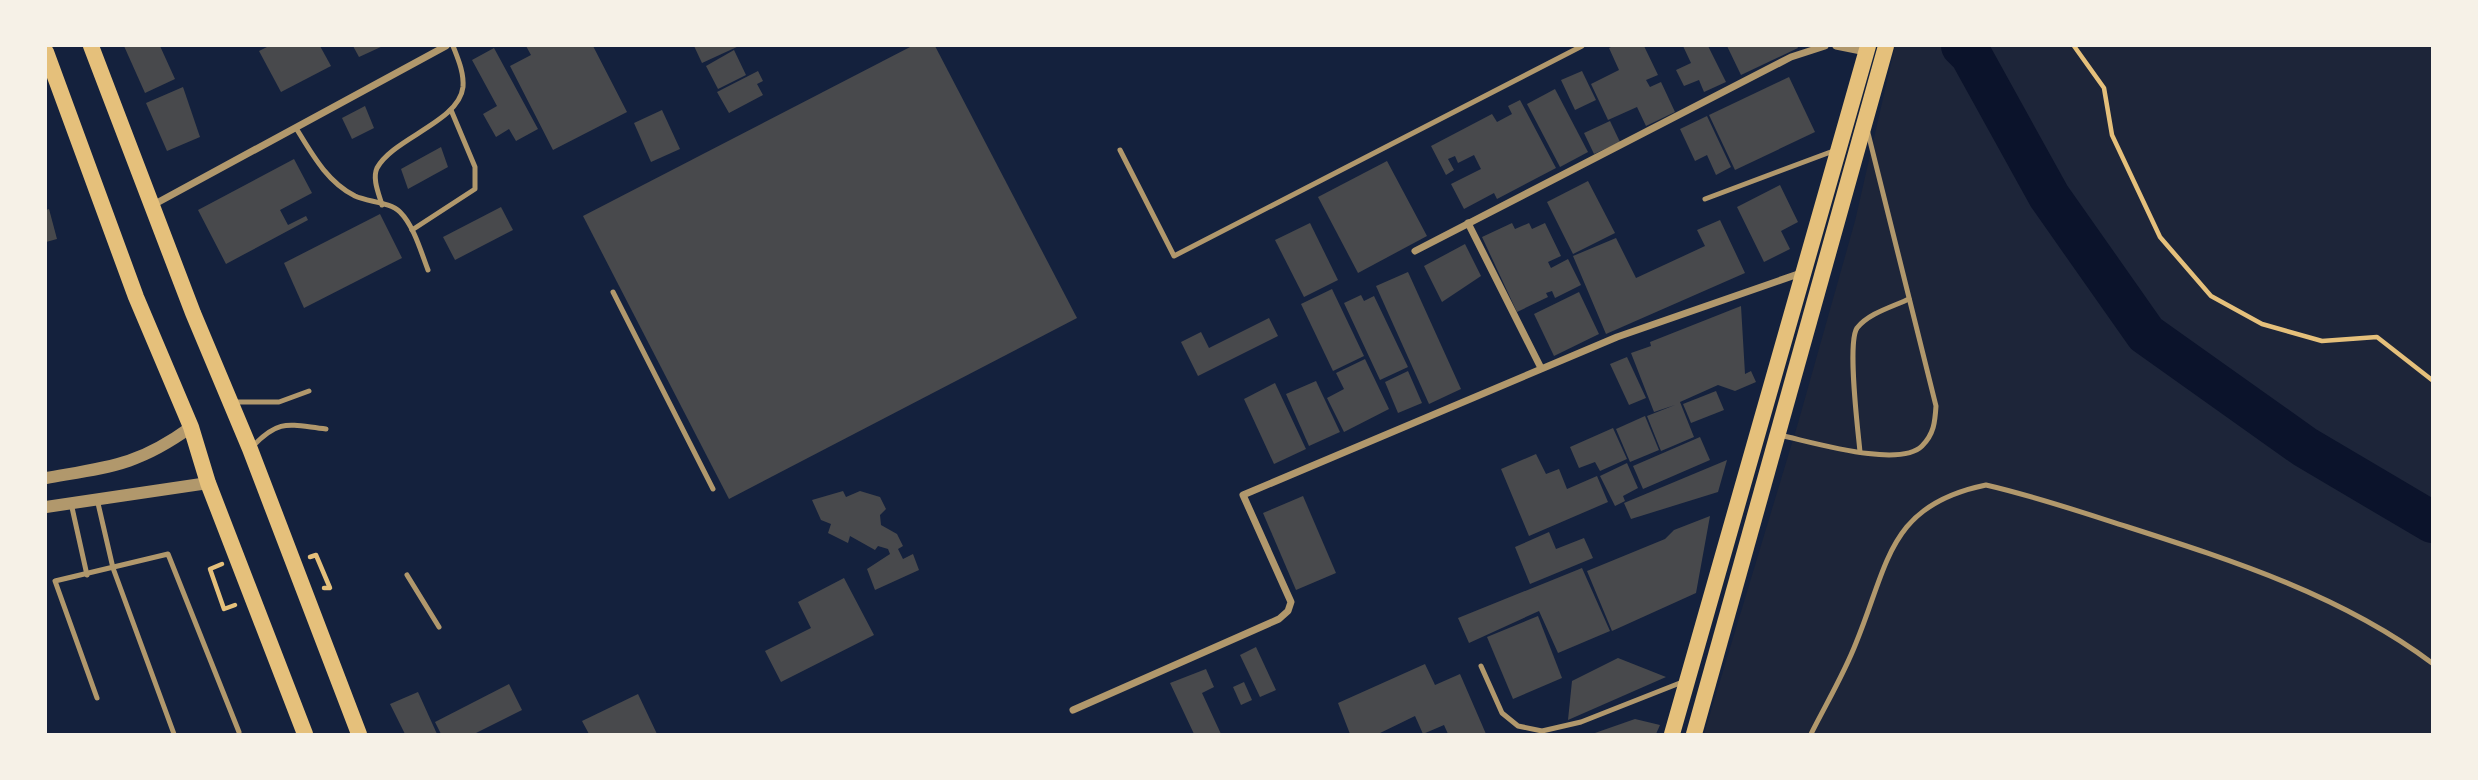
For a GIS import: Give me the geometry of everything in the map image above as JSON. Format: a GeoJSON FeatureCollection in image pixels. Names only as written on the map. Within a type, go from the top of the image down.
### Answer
{"type":"FeatureCollection","features":[{"type":"Feature","properties":{"kind":"main road"},"geometry":{"type":"LineString","coordinates":[[91,46],[359,734]]}},
{"type":"Feature","properties":{"kind":"main road"},"geometry":{"type":"LineString","coordinates":[[1694,734],[1886,46]]}},
{"type":"Feature","properties":{"kind":"main road"},"geometry":{"type":"LineString","coordinates":[[1672,734],[1867,49]]}},
{"type":"Feature","properties":{"kind":"main road"},"geometry":{"type":"LineString","coordinates":[[46,52],[136,297],[191,427],[208,483],[304,734]]}},
{"type":"Feature","properties":{"kind":"street"},"geometry":{"type":"LineString","coordinates":[[153,205],[446,46]]}},
{"type":"Feature","properties":{"kind":"street"},"geometry":{"type":"LineString","coordinates":[[1415,251],[1791,57],[1825,46]]}},
{"type":"Feature","properties":{"kind":"street"},"geometry":{"type":"LineString","coordinates":[[1836,46],[1867,49]]}},
{"type":"Feature","properties":{"kind":"street"},"geometry":{"type":"LineString","coordinates":[[1468,223],[1541,368]]}},
{"type":"Feature","properties":{"kind":"street"},"geometry":{"type":"LineString","coordinates":[[1073,710],[1279,619],[1289,611],[1291,602],[1243,495],[1617,337],[1804,272]]}},
{"type":"Feature","properties":{"kind":"street"},"geometry":{"type":"LineString","coordinates":[[46,478],[142,458],[160,450],[191,427]]}},
{"type":"Feature","properties":{"kind":"street"},"geometry":{"type":"LineString","coordinates":[[46,508],[208,483]]}},
{"type":"Feature","properties":{"kind":"lane"},"geometry":{"type":"LineString","coordinates":[[382,205],[376,183],[377,169],[391,152],[451,110],[463,91],[463,72],[453,46]]}},
{"type":"Feature","properties":{"kind":"lane"},"geometry":{"type":"LineString","coordinates":[[1120,149],[1174,256],[1582,46]]}},
{"type":"Feature","properties":{"kind":"lane"},"geometry":{"type":"LineString","coordinates":[[412,230],[475,189],[478,181],[475,167],[451,110]]}},
{"type":"Feature","properties":{"kind":"lane"},"geometry":{"type":"LineString","coordinates":[[1779,435],[1860,453],[1898,455],[1920,448],[1934,430],[1936,406],[1865,124]]}},
{"type":"Feature","properties":{"kind":"lane"},"geometry":{"type":"LineString","coordinates":[[296,128],[325,173],[340,187],[382,205],[394,206],[402,214],[412,230],[428,270]]}},
{"type":"Feature","properties":{"kind":"lane"},"geometry":{"type":"LineString","coordinates":[[1705,199],[1839,149]]}},
{"type":"Feature","properties":{"kind":"lane"},"geometry":{"type":"LineString","coordinates":[[613,292],[713,489]]}},
{"type":"Feature","properties":{"kind":"lane"},"geometry":{"type":"LineString","coordinates":[[1860,453],[1852,350],[1856,329],[1876,313],[1909,299]]}},
{"type":"Feature","properties":{"kind":"lane"},"geometry":{"type":"LineString","coordinates":[[230,402],[279,402],[309,391]]}},
{"type":"Feature","properties":{"kind":"lane"},"geometry":{"type":"LineString","coordinates":[[250,449],[270,429],[279,425],[326,429]]}},
{"type":"Feature","properties":{"kind":"lane"},"geometry":{"type":"LineString","coordinates":[[1811,734],[1855,646],[1896,538],[1929,504],[1956,491],[1986,485],[2212,554],[2297,586],[2403,641],[2432,663]]}},
{"type":"Feature","properties":{"kind":"lane"},"geometry":{"type":"LineString","coordinates":[[97,499],[113,568],[174,734]]}},
{"type":"Feature","properties":{"kind":"lane"},"geometry":{"type":"LineString","coordinates":[[71,503],[87,575]]}},
{"type":"Feature","properties":{"kind":"lane"},"geometry":{"type":"LineString","coordinates":[[97,698],[55,581],[168,554],[239,732]]}},
{"type":"Feature","properties":{"kind":"lane"},"geometry":{"type":"LineString","coordinates":[[407,575],[439,627]]}},
{"type":"Feature","properties":{"kind":"lane"},"geometry":{"type":"LineString","coordinates":[[1481,666],[1502,713],[1518,726],[1542,731],[1581,722],[1688,680]]}},
{"type":"Feature","properties":{"kind":"path"},"geometry":{"type":"LineString","coordinates":[[2074,46],[2104,88],[2112,135],[2160,237],[2211,296],[2262,324],[2322,341],[2377,337],[2432,380]]}},
{"type":"Feature","properties":{"kind":"path"},"geometry":{"type":"LineString","coordinates":[[316,555],[330,588],[325,590],[317,571]]}},
{"type":"Feature","properties":{"kind":"path"},"geometry":{"type":"LineString","coordinates":[[210,569],[224,609]]}},
{"type":"Feature","properties":{"kind":"shaded area"},"geometry":{"type":"Polygon","coordinates":[[[1895,46],[1962,46],[1969,53],[1967,46],[2432,46],[2432,734],[1704,734],[1798,423],[1855,221],[1895,46]]]}},
{"type":"Feature","properties":{"kind":"building"},"geometry":{"type":"Polygon","coordinates":[[[124,46],[160,46],[175,79],[145,93],[124,46]]]}},
{"type":"Feature","properties":{"kind":"building"},"geometry":{"type":"Polygon","coordinates":[[[269,46],[320,46],[331,66],[281,92],[259,51],[269,46]]]}},
{"type":"Feature","properties":{"kind":"building"},"geometry":{"type":"Polygon","coordinates":[[[353,46],[383,46],[359,57],[353,46]]]}},
{"type":"Feature","properties":{"kind":"building"},"geometry":{"type":"Polygon","coordinates":[[[526,46],[593,46],[627,112],[553,150],[510,66],[531,55],[526,46]]]}},
{"type":"Feature","properties":{"kind":"building"},"geometry":{"type":"Polygon","coordinates":[[[694,46],[739,46],[702,63],[694,46]]]}},
{"type":"Feature","properties":{"kind":"building"},"geometry":{"type":"Polygon","coordinates":[[[912,46],[935,46],[1077,318],[729,499],[583,216],[912,46]]]}},
{"type":"Feature","properties":{"kind":"building"},"geometry":{"type":"Polygon","coordinates":[[[1644,46],[1658,75],[1646,80],[1650,87],[1661,82],[1675,112],[1646,126],[1637,107],[1608,120],[1591,84],[1619,70],[1609,48],[1644,46]]]}},
{"type":"Feature","properties":{"kind":"building"},"geometry":{"type":"Polygon","coordinates":[[[1683,46],[1708,46],[1726,82],[1704,92],[1699,80],[1684,86],[1676,70],[1691,63],[1683,46]]]}},
{"type":"Feature","properties":{"kind":"building"},"geometry":{"type":"Polygon","coordinates":[[[1727,46],[1797,46],[1798,48],[1741,75],[1727,46]]]}},
{"type":"Feature","properties":{"kind":"building"},"geometry":{"type":"Polygon","coordinates":[[[494,48],[538,129],[516,141],[509,129],[496,137],[483,114],[497,106],[472,60],[494,48]]]}},
{"type":"Feature","properties":{"kind":"building"},"geometry":{"type":"Polygon","coordinates":[[[734,50],[746,75],[718,89],[706,66],[734,50]]]}},
{"type":"Feature","properties":{"kind":"building"},"geometry":{"type":"Polygon","coordinates":[[[758,71],[763,81],[757,84],[763,95],[729,113],[717,92],[758,71]]]}},
{"type":"Feature","properties":{"kind":"building"},"geometry":{"type":"Polygon","coordinates":[[[1582,71],[1596,100],[1575,110],[1561,80],[1582,71]]]}},
{"type":"Feature","properties":{"kind":"building"},"geometry":{"type":"Polygon","coordinates":[[[1789,77],[1815,132],[1735,170],[1709,115],[1789,77]]]}},
{"type":"Feature","properties":{"kind":"building"},"geometry":{"type":"Polygon","coordinates":[[[183,87],[200,137],[167,151],[146,103],[183,87]]]}},
{"type":"Feature","properties":{"kind":"building"},"geometry":{"type":"Polygon","coordinates":[[[1555,89],[1588,152],[1560,167],[1527,104],[1555,89]]]}},
{"type":"Feature","properties":{"kind":"building"},"geometry":{"type":"Polygon","coordinates":[[[1520,100],[1556,168],[1497,199],[1494,193],[1464,209],[1451,184],[1481,169],[1474,155],[1458,163],[1455,156],[1448,159],[1454,170],[1446,175],[1431,146],[1492,114],[1497,122],[1512,114],[1508,106],[1520,100]]]}},
{"type":"Feature","properties":{"kind":"building"},"geometry":{"type":"Polygon","coordinates":[[[365,106],[374,128],[352,139],[342,118],[365,106]]]}},
{"type":"Feature","properties":{"kind":"building"},"geometry":{"type":"Polygon","coordinates":[[[662,110],[680,149],[651,162],[634,123],[662,110]]]}},
{"type":"Feature","properties":{"kind":"building"},"geometry":{"type":"Polygon","coordinates":[[[1707,116],[1731,167],[1716,175],[1707,155],[1695,161],[1680,129],[1707,116]]]}},
{"type":"Feature","properties":{"kind":"building"},"geometry":{"type":"Polygon","coordinates":[[[1610,121],[1620,142],[1594,154],[1584,133],[1610,121]]]}},
{"type":"Feature","properties":{"kind":"building"},"geometry":{"type":"Polygon","coordinates":[[[441,147],[448,167],[408,189],[401,169],[441,147]]]}},
{"type":"Feature","properties":{"kind":"building"},"geometry":{"type":"Polygon","coordinates":[[[294,159],[312,193],[280,210],[288,225],[306,216],[308,220],[226,264],[198,210],[294,159]]]}},
{"type":"Feature","properties":{"kind":"building"},"geometry":{"type":"Polygon","coordinates":[[[1387,161],[1427,236],[1358,273],[1318,197],[1387,161]]]}},
{"type":"Feature","properties":{"kind":"building"},"geometry":{"type":"Polygon","coordinates":[[[1588,181],[1615,233],[1573,254],[1547,202],[1588,181]]]}},
{"type":"Feature","properties":{"kind":"building"},"geometry":{"type":"Polygon","coordinates":[[[1780,185],[1798,222],[1781,231],[1790,249],[1764,262],[1737,207],[1780,185]]]}},
{"type":"Feature","properties":{"kind":"building"},"geometry":{"type":"Polygon","coordinates":[[[501,207],[513,230],[455,260],[443,237],[501,207]]]}},
{"type":"Feature","properties":{"kind":"building"},"geometry":{"type":"Polygon","coordinates":[[[49,209],[57,239],[46,242],[46,210],[49,209]]]}},
{"type":"Feature","properties":{"kind":"building"},"geometry":{"type":"Polygon","coordinates":[[[380,214],[402,258],[304,308],[284,263],[380,214]]]}},
{"type":"Feature","properties":{"kind":"building"},"geometry":{"type":"Polygon","coordinates":[[[1720,220],[1745,273],[1606,334],[1573,256],[1616,238],[1636,278],[1705,246],[1697,230],[1720,220]]]}},
{"type":"Feature","properties":{"kind":"building"},"geometry":{"type":"Polygon","coordinates":[[[1310,223],[1338,280],[1304,297],[1275,240],[1310,223]]]}},
{"type":"Feature","properties":{"kind":"building"},"geometry":{"type":"Polygon","coordinates":[[[1512,223],[1515,229],[1529,223],[1532,229],[1545,223],[1561,256],[1548,262],[1551,268],[1568,259],[1581,285],[1555,298],[1552,291],[1546,293],[1548,297],[1517,312],[1482,237],[1512,223]]]}},
{"type":"Feature","properties":{"kind":"building"},"geometry":{"type":"Polygon","coordinates":[[[1465,244],[1481,276],[1442,302],[1424,266],[1465,244]]]}},
{"type":"Feature","properties":{"kind":"building"},"geometry":{"type":"Polygon","coordinates":[[[1408,272],[1461,389],[1429,404],[1376,286],[1408,272]]]}},
{"type":"Feature","properties":{"kind":"building"},"geometry":{"type":"Polygon","coordinates":[[[1332,289],[1364,356],[1333,371],[1301,304],[1332,289]]]}},
{"type":"Feature","properties":{"kind":"building"},"geometry":{"type":"Polygon","coordinates":[[[1579,292],[1599,334],[1554,356],[1534,314],[1579,292]]]}},
{"type":"Feature","properties":{"kind":"building"},"geometry":{"type":"Polygon","coordinates":[[[1361,295],[1364,301],[1374,296],[1408,367],[1380,380],[1344,303],[1361,295]]]}},
{"type":"Feature","properties":{"kind":"building"},"geometry":{"type":"Polygon","coordinates":[[[1741,306],[1745,374],[1751,371],[1756,382],[1735,391],[1718,385],[1680,402],[1694,437],[1661,451],[1647,416],[1675,405],[1654,412],[1631,353],[1651,346],[1650,342],[1741,306]]]}},
{"type":"Feature","properties":{"kind":"building"},"geometry":{"type":"Polygon","coordinates":[[[1269,318],[1278,336],[1198,376],[1181,342],[1201,332],[1209,348],[1269,318]]]}},
{"type":"Feature","properties":{"kind":"building"},"geometry":{"type":"Polygon","coordinates":[[[1627,357],[1646,398],[1629,405],[1610,364],[1627,357]]]}},
{"type":"Feature","properties":{"kind":"building"},"geometry":{"type":"Polygon","coordinates":[[[1365,359],[1389,409],[1344,432],[1327,398],[1344,389],[1336,373],[1365,359]]]}},
{"type":"Feature","properties":{"kind":"building"},"geometry":{"type":"Polygon","coordinates":[[[1408,371],[1422,403],[1398,413],[1385,382],[1408,371]]]}},
{"type":"Feature","properties":{"kind":"building"},"geometry":{"type":"Polygon","coordinates":[[[1316,381],[1340,432],[1309,446],[1286,394],[1316,381]]]}},
{"type":"Feature","properties":{"kind":"building"},"geometry":{"type":"Polygon","coordinates":[[[1275,383],[1306,449],[1274,464],[1244,399],[1275,383]]]}},
{"type":"Feature","properties":{"kind":"building"},"geometry":{"type":"Polygon","coordinates":[[[1716,391],[1724,410],[1691,423],[1683,404],[1716,391]]]}},
{"type":"Feature","properties":{"kind":"building"},"geometry":{"type":"Polygon","coordinates":[[[1645,416],[1659,450],[1630,462],[1616,429],[1645,416]]]}},
{"type":"Feature","properties":{"kind":"building"},"geometry":{"type":"Polygon","coordinates":[[[1613,428],[1627,459],[1600,471],[1595,462],[1579,468],[1570,447],[1613,428]]]}},
{"type":"Feature","properties":{"kind":"building"},"geometry":{"type":"Polygon","coordinates":[[[1700,437],[1710,460],[1643,489],[1633,466],[1700,437]]]}},
{"type":"Feature","properties":{"kind":"building"},"geometry":{"type":"Polygon","coordinates":[[[1536,454],[1546,474],[1559,469],[1567,489],[1597,476],[1608,502],[1529,536],[1501,469],[1536,454]]]}},
{"type":"Feature","properties":{"kind":"building"},"geometry":{"type":"Polygon","coordinates":[[[1727,460],[1718,492],[1631,519],[1624,503],[1727,460]]]}},
{"type":"Feature","properties":{"kind":"building"},"geometry":{"type":"Polygon","coordinates":[[[1627,463],[1638,488],[1623,496],[1625,501],[1615,506],[1600,476],[1627,463]]]}},
{"type":"Feature","properties":{"kind":"building"},"geometry":{"type":"Polygon","coordinates":[[[843,491],[846,497],[860,491],[880,497],[886,509],[880,515],[881,525],[897,534],[903,546],[898,549],[903,559],[913,554],[919,570],[875,590],[867,569],[890,554],[888,549],[878,546],[875,550],[850,536],[848,543],[828,533],[831,524],[821,520],[812,500],[843,491]]]}},
{"type":"Feature","properties":{"kind":"building"},"geometry":{"type":"Polygon","coordinates":[[[1303,496],[1336,573],[1296,590],[1263,513],[1303,496]]]}},
{"type":"Feature","properties":{"kind":"building"},"geometry":{"type":"Polygon","coordinates":[[[1710,516],[1696,593],[1612,631],[1587,571],[1665,539],[1674,530],[1710,516]]]}},
{"type":"Feature","properties":{"kind":"building"},"geometry":{"type":"Polygon","coordinates":[[[1549,532],[1556,549],[1584,538],[1593,558],[1530,584],[1515,547],[1549,532]]]}},
{"type":"Feature","properties":{"kind":"building"},"geometry":{"type":"Polygon","coordinates":[[[1582,568],[1610,631],[1558,653],[1539,611],[1469,643],[1458,618],[1582,568]]]}},
{"type":"Feature","properties":{"kind":"building"},"geometry":{"type":"Polygon","coordinates":[[[844,578],[874,635],[781,682],[765,651],[811,628],[798,602],[844,578]]]}},
{"type":"Feature","properties":{"kind":"building"},"geometry":{"type":"Polygon","coordinates":[[[1538,616],[1562,678],[1513,699],[1487,637],[1538,616]]]}},
{"type":"Feature","properties":{"kind":"building"},"geometry":{"type":"Polygon","coordinates":[[[1256,647],[1276,690],[1260,697],[1240,655],[1256,647]]]}},
{"type":"Feature","properties":{"kind":"building"},"geometry":{"type":"Polygon","coordinates":[[[1618,658],[1666,677],[1568,720],[1572,681],[1618,658]]]}},
{"type":"Feature","properties":{"kind":"building"},"geometry":{"type":"Polygon","coordinates":[[[1425,664],[1435,685],[1460,674],[1486,734],[1448,734],[1444,725],[1423,734],[1415,716],[1378,734],[1350,734],[1338,703],[1425,664]]]}},
{"type":"Feature","properties":{"kind":"building"},"geometry":{"type":"Polygon","coordinates":[[[1206,669],[1214,687],[1202,693],[1221,734],[1194,734],[1170,683],[1206,669]]]}},
{"type":"Feature","properties":{"kind":"building"},"geometry":{"type":"Polygon","coordinates":[[[1244,682],[1252,700],[1241,705],[1233,687],[1244,682]]]}},
{"type":"Feature","properties":{"kind":"building"},"geometry":{"type":"Polygon","coordinates":[[[509,684],[522,710],[474,734],[441,734],[435,722],[509,684]]]}},
{"type":"Feature","properties":{"kind":"building"},"geometry":{"type":"Polygon","coordinates":[[[418,692],[437,734],[405,734],[390,704],[418,692]]]}},
{"type":"Feature","properties":{"kind":"building"},"geometry":{"type":"Polygon","coordinates":[[[638,694],[657,734],[589,734],[582,721],[638,694]]]}},
{"type":"Feature","properties":{"kind":"building"},"geometry":{"type":"Polygon","coordinates":[[[1635,719],[1660,725],[1656,734],[1592,734],[1635,719]]]}},
{"type":"Feature","properties":{"kind":"waterway"},"geometry":{"type":"LineString","coordinates":[[1962,46],[1971,55],[2049,196],[2146,334],[2305,447],[2432,522]]}}]}
